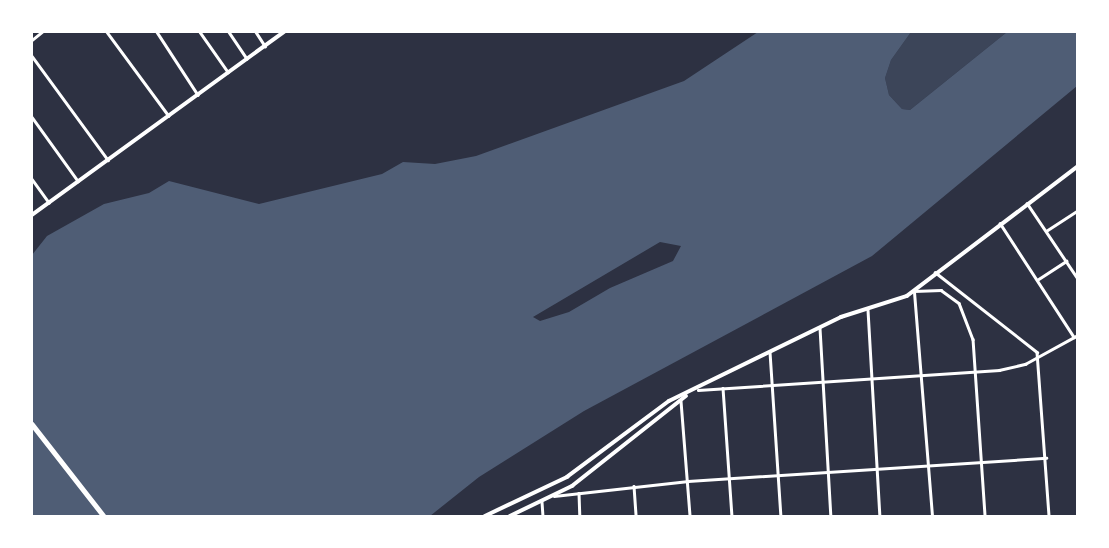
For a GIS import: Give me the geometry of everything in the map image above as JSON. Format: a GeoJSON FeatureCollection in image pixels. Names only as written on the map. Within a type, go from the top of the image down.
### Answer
{"type":"FeatureCollection","features":[{"type":"Feature","properties":{"kind":"main road"},"geometry":{"type":"LineString","coordinates":[[32,215],[284,32]]}},
{"type":"Feature","properties":{"kind":"main road"},"geometry":{"type":"LineString","coordinates":[[485,516],[547,489],[660,407],[820,327],[914,291],[935,272],[1077,166]]}},
{"type":"Feature","properties":{"kind":"main road"},"geometry":{"type":"LineString","coordinates":[[510,516],[554,496],[688,395]]}},
{"type":"Feature","properties":{"kind":"main road"},"geometry":{"type":"LineString","coordinates":[[32,424],[104,516]]}},
{"type":"Feature","properties":{"kind":"street"},"geometry":{"type":"LineString","coordinates":[[32,40],[42,32]]}},
{"type":"Feature","properties":{"kind":"street"},"geometry":{"type":"LineString","coordinates":[[107,32],[169,116]]}},
{"type":"Feature","properties":{"kind":"street"},"geometry":{"type":"LineString","coordinates":[[157,32],[198,95]]}},
{"type":"Feature","properties":{"kind":"street"},"geometry":{"type":"LineString","coordinates":[[200,32],[229,73]]}},
{"type":"Feature","properties":{"kind":"street"},"geometry":{"type":"LineString","coordinates":[[229,32],[247,59]]}},
{"type":"Feature","properties":{"kind":"street"},"geometry":{"type":"LineString","coordinates":[[256,32],[265,46]]}},
{"type":"Feature","properties":{"kind":"street"},"geometry":{"type":"LineString","coordinates":[[32,56],[108,160]]}},
{"type":"Feature","properties":{"kind":"street"},"geometry":{"type":"LineString","coordinates":[[32,117],[78,181]]}},
{"type":"Feature","properties":{"kind":"street"},"geometry":{"type":"LineString","coordinates":[[32,178],[49,202]]}},
{"type":"Feature","properties":{"kind":"street"},"geometry":{"type":"LineString","coordinates":[[1027,203],[1077,279]]}},
{"type":"Feature","properties":{"kind":"street"},"geometry":{"type":"LineString","coordinates":[[1046,230],[1077,210]]}},
{"type":"Feature","properties":{"kind":"street"},"geometry":{"type":"LineString","coordinates":[[698,390],[974,372],[1013,368],[1039,358],[1076,336],[1000,223]]}},
{"type":"Feature","properties":{"kind":"street"},"geometry":{"type":"LineString","coordinates":[[1037,280],[1066,261]]}},
{"type":"Feature","properties":{"kind":"street"},"geometry":{"type":"LineString","coordinates":[[935,272],[1033,346],[1039,358],[1049,516]]}},
{"type":"Feature","properties":{"kind":"street"},"geometry":{"type":"LineString","coordinates":[[932,516],[923,375],[914,291],[946,290],[957,299],[971,332],[985,516]]}},
{"type":"Feature","properties":{"kind":"street"},"geometry":{"type":"LineString","coordinates":[[868,310],[880,516]]}},
{"type":"Feature","properties":{"kind":"street"},"geometry":{"type":"LineString","coordinates":[[820,327],[831,516]]}},
{"type":"Feature","properties":{"kind":"street"},"geometry":{"type":"LineString","coordinates":[[770,352],[781,516]]}},
{"type":"Feature","properties":{"kind":"street"},"geometry":{"type":"LineString","coordinates":[[723,388],[732,516]]}},
{"type":"Feature","properties":{"kind":"street"},"geometry":{"type":"LineString","coordinates":[[681,401],[690,516]]}},
{"type":"Feature","properties":{"kind":"street"},"geometry":{"type":"LineString","coordinates":[[554,496],[688,481],[878,471],[1045,458]]}},
{"type":"Feature","properties":{"kind":"street"},"geometry":{"type":"LineString","coordinates":[[634,486],[636,516]]}},
{"type":"Feature","properties":{"kind":"street"},"geometry":{"type":"LineString","coordinates":[[579,493],[580,516]]}},
{"type":"Feature","properties":{"kind":"street"},"geometry":{"type":"LineString","coordinates":[[542,502],[543,516]]}},
{"type":"Feature","properties":{"kind":"shaded area"},"geometry":{"type":"Polygon","coordinates":[[[758,32],[911,32],[891,60],[885,78],[889,95],[902,109],[910,110],[1007,32],[1077,32],[1077,86],[872,256],[584,411],[479,477],[430,516],[32,516],[32,255],[47,236],[104,204],[149,193],[169,181],[259,204],[382,174],[403,162],[435,164],[476,156],[684,81],[758,32]],[[660,242],[533,317],[540,321],[569,312],[610,288],[673,261],[681,246],[660,242]]]}},
{"type":"Feature","properties":{"kind":"shaded area"},"geometry":{"type":"Polygon","coordinates":[[[911,32],[1007,32],[910,110],[902,109],[889,95],[885,78],[891,60],[911,32]]]}}]}
